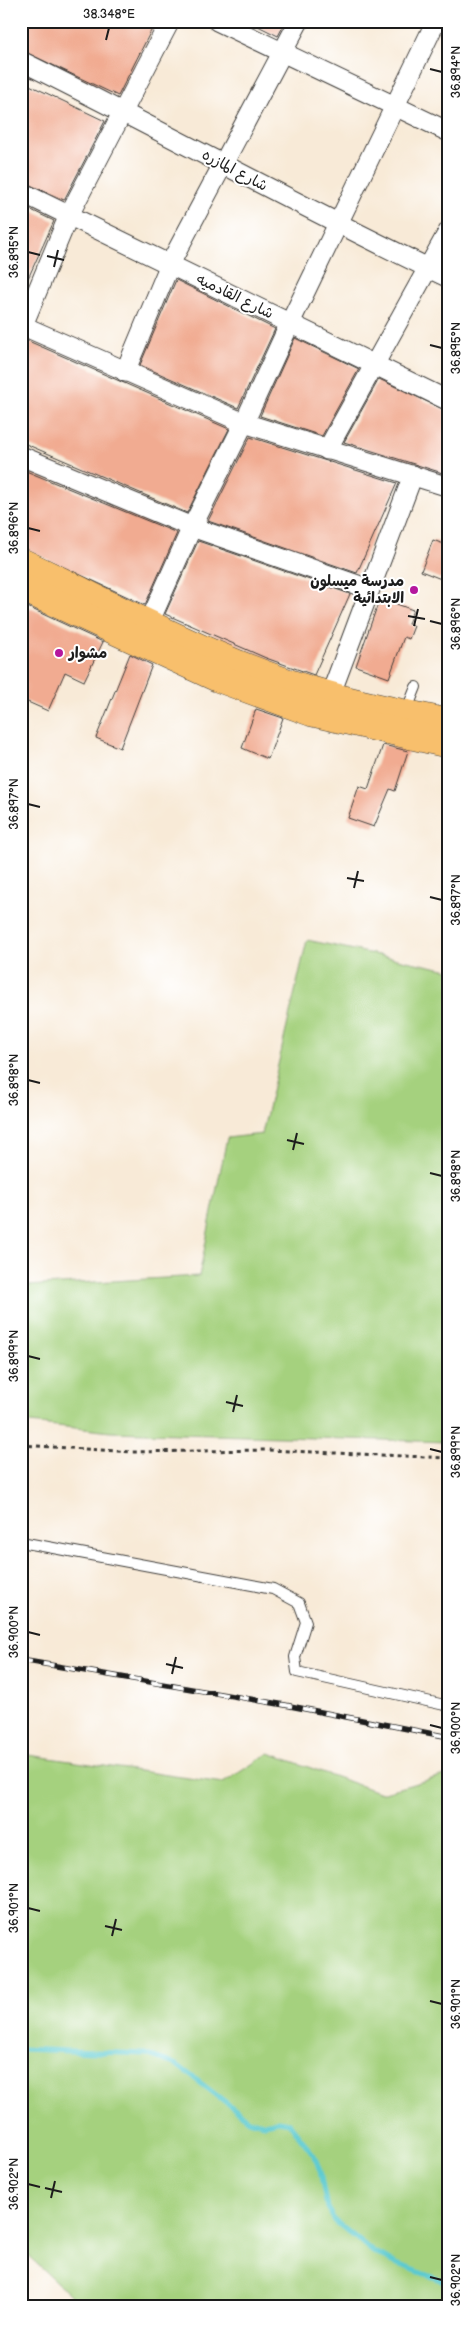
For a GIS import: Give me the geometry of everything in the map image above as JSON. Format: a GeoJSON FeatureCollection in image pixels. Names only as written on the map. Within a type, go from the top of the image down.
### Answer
{"type":"FeatureCollection","features":[{"type":"Feature","properties":{"kind":"main road"},"geometry":{"type":"LineString","coordinates":[[21,562],[230,660],[330,696],[449,723]]}},
{"type":"Feature","properties":{"kind":"main road"},"geometry":{"type":"LineString","coordinates":[[21,587],[218,678],[311,712],[449,744]]}},
{"type":"Feature","properties":{"kind":"street"},"geometry":{"type":"LineString","coordinates":[[170,21],[69,215],[22,327],[244,423],[449,487]]}},
{"type":"Feature","properties":{"kind":"street"},"geometry":{"type":"LineString","coordinates":[[217,21],[449,132]]}},
{"type":"Feature","properties":{"kind":"street"},"geometry":{"type":"LineString","coordinates":[[125,372],[170,264],[299,21]]}},
{"type":"Feature","properties":{"kind":"street"},"geometry":{"type":"LineString","coordinates":[[149,623],[192,527],[244,423],[290,323],[436,21]]}},
{"type":"Feature","properties":{"kind":"street","name":"شارع المازره"},"geometry":{"type":"LineString","coordinates":[[21,61],[122,111],[337,225],[449,278]]}},
{"type":"Feature","properties":{"kind":"street","name":"شارع القادميه"},"geometry":{"type":"LineString","coordinates":[[21,192],[449,401]]}},
{"type":"Feature","properties":{"kind":"street"},"geometry":{"type":"LineString","coordinates":[[327,450],[449,230]]}},
{"type":"Feature","properties":{"kind":"street"},"geometry":{"type":"LineString","coordinates":[[21,456],[192,527],[369,589]]}},
{"type":"Feature","properties":{"kind":"street"},"geometry":{"type":"LineString","coordinates":[[330,696],[413,475]]}},
{"type":"Feature","properties":{"kind":"lane"},"geometry":{"type":"LineString","coordinates":[[406,713],[416,687]]}},
{"type":"Feature","properties":{"kind":"lane"},"geometry":{"type":"LineString","coordinates":[[21,1542],[273,1589],[299,1603],[306,1622],[295,1657],[297,1672],[449,1706]]}},
{"type":"Feature","properties":{"kind":"path"},"geometry":{"type":"LineString","coordinates":[[21,1445],[131,1452],[267,1450],[449,1458]]}},
{"type":"Feature","properties":{"kind":"green space"},"geometry":{"type":"Polygon","coordinates":[[[307,940],[449,970],[449,1442],[111,1432],[21,1422],[21,1302],[26,1286],[199,1276],[227,1138],[262,1134],[307,940]]]}},
{"type":"Feature","properties":{"kind":"green space"},"geometry":{"type":"Polygon","coordinates":[[[269,1753],[381,1793],[449,1774],[449,2307],[83,2307],[21,2249],[21,1754],[223,1783],[269,1753]]]}},
{"type":"Feature","properties":{"kind":"building"},"geometry":{"type":"Polygon","coordinates":[[[24,21],[156,21],[118,96],[21,50],[21,27],[24,21]]]}},
{"type":"Feature","properties":{"kind":"building"},"geometry":{"type":"Polygon","coordinates":[[[248,21],[286,21],[278,36],[248,21]]]}},
{"type":"Feature","properties":{"kind":"building"},"geometry":{"type":"Polygon","coordinates":[[[21,81],[105,121],[64,200],[21,181],[21,81]]]}},
{"type":"Feature","properties":{"kind":"building"},"geometry":{"type":"Polygon","coordinates":[[[21,205],[54,221],[21,294],[21,205]]]}},
{"type":"Feature","properties":{"kind":"building"},"geometry":{"type":"Polygon","coordinates":[[[176,280],[275,329],[238,408],[140,365],[176,280]]]}},
{"type":"Feature","properties":{"kind":"building"},"geometry":{"type":"Polygon","coordinates":[[[295,338],[359,369],[322,436],[260,416],[295,338]]]}},
{"type":"Feature","properties":{"kind":"building"},"geometry":{"type":"Polygon","coordinates":[[[26,340],[229,429],[187,513],[21,442],[21,341],[26,340]]]}},
{"type":"Feature","properties":{"kind":"building"},"geometry":{"type":"Polygon","coordinates":[[[379,379],[449,412],[449,475],[344,442],[379,379]]]}},
{"type":"Feature","properties":{"kind":"building"},"geometry":{"type":"Polygon","coordinates":[[[250,437],[397,483],[357,573],[208,521],[250,437]]]}},
{"type":"Feature","properties":{"kind":"building"},"geometry":{"type":"Polygon","coordinates":[[[21,469],[177,533],[145,605],[21,547],[21,469]]]}},
{"type":"Feature","properties":{"kind":"building"},"geometry":{"type":"Polygon","coordinates":[[[433,540],[449,546],[449,573],[446,581],[421,571],[433,540]]]}},
{"type":"Feature","properties":{"kind":"building"},"geometry":{"type":"Polygon","coordinates":[[[198,541],[350,594],[314,675],[266,658],[165,614],[198,541]]]}},
{"type":"Feature","properties":{"kind":"building"},"geometry":{"type":"Polygon","coordinates":[[[380,598],[413,610],[408,624],[414,626],[409,639],[404,637],[389,678],[356,666],[380,598]]]}},
{"type":"Feature","properties":{"kind":"building","name":"مشوار"},"geometry":{"type":"Polygon","coordinates":[[[21,604],[103,642],[84,681],[65,672],[48,711],[21,699],[21,604]]]}},
{"type":"Feature","properties":{"kind":"building"},"geometry":{"type":"Polygon","coordinates":[[[130,654],[152,665],[120,748],[96,738],[130,654]]]}},
{"type":"Feature","properties":{"kind":"building"},"geometry":{"type":"Polygon","coordinates":[[[256,709],[283,718],[268,759],[242,748],[256,709]]]}},
{"type":"Feature","properties":{"kind":"building"},"geometry":{"type":"Polygon","coordinates":[[[383,745],[408,751],[395,791],[390,789],[374,827],[348,818],[359,786],[368,789],[383,745]]]}},
{"type":"Feature","properties":{"kind":"waterway"},"geometry":{"type":"LineString","coordinates":[[21,2049],[146,2054],[177,2065],[249,2120],[263,2124],[279,2121],[289,2123],[314,2155],[320,2171],[327,2208],[335,2221],[373,2252],[397,2264],[449,2283]]}},
{"type":"Feature","properties":{"kind":"railway"},"geometry":{"type":"LineString","coordinates":[[21,1660],[285,1705],[449,1737]]}},
{"type":"Feature","properties":{"kind":"place","name":"مدرسة ميسلون الابتدائية"},"geometry":{"type":"Point","coordinates":[414,590]}},
{"type":"Feature","properties":{"kind":"place","name":"مشوار"},"geometry":{"type":"Point","coordinates":[59,653]}}]}
